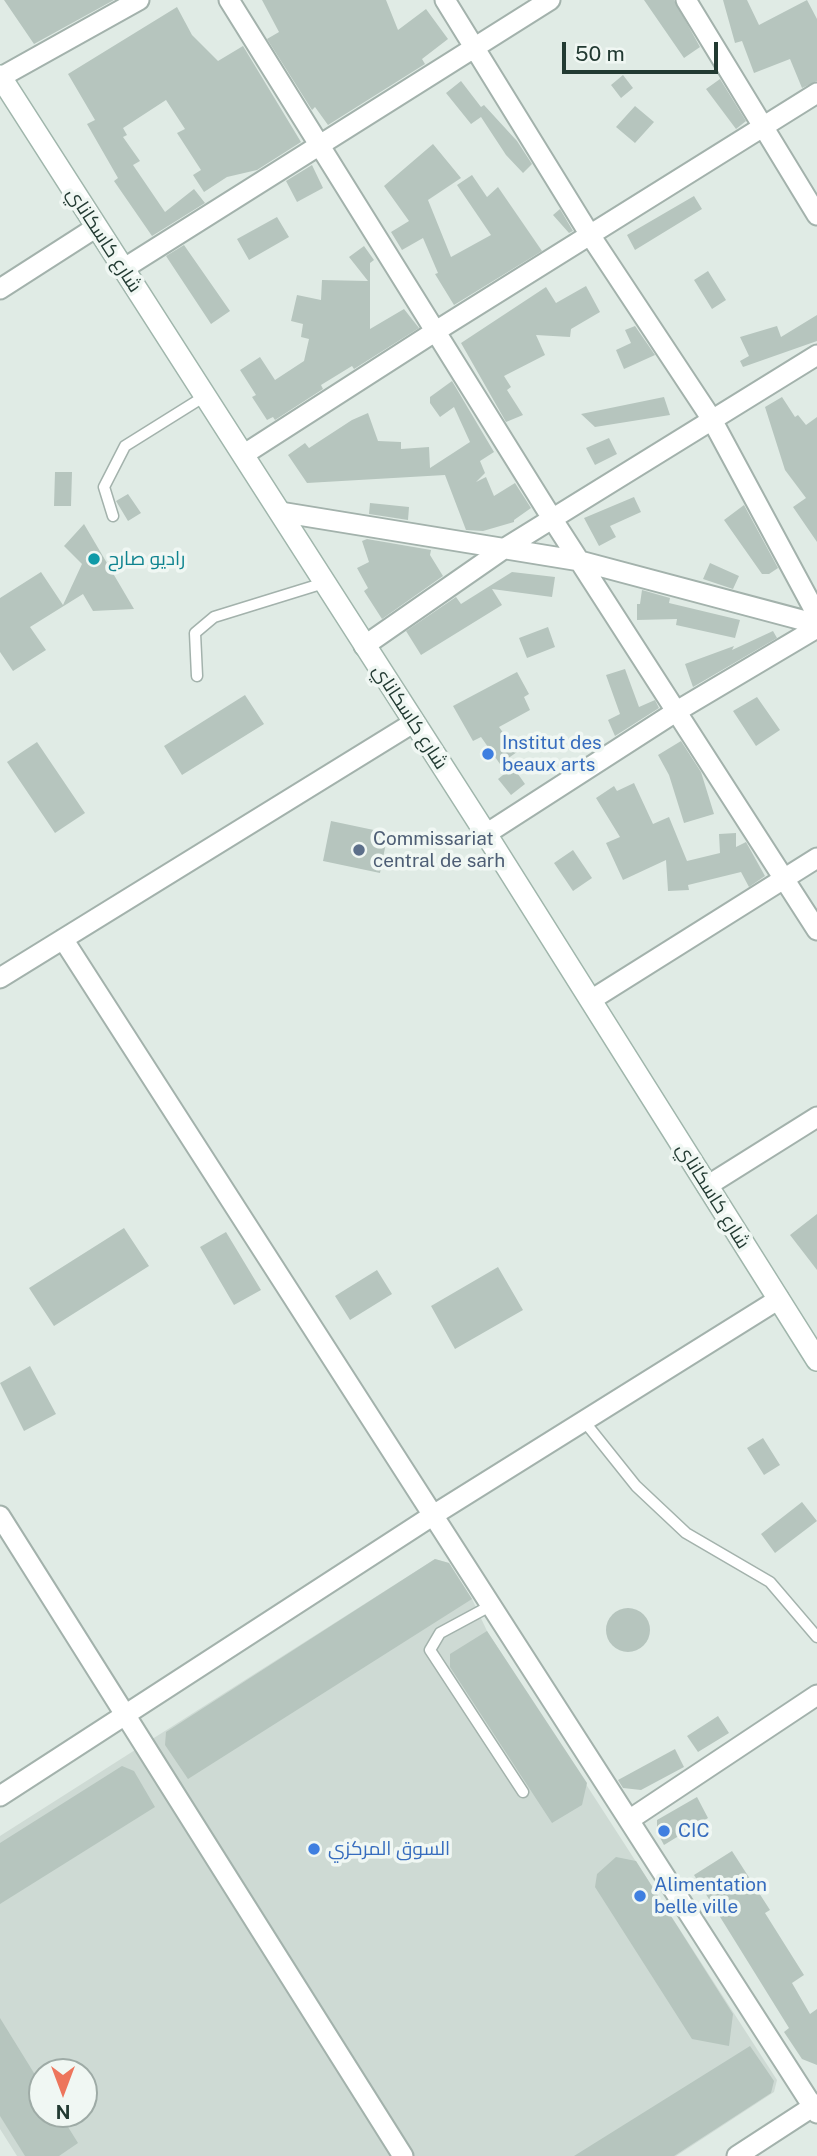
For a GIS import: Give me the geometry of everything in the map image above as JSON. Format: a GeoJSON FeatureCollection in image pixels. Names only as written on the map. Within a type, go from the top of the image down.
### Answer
{"type":"FeatureCollection","features":[{"type":"Feature","properties":{"kind":"street"},"geometry":{"type":"LineString","coordinates":[[0,77],[139,0]]}},
{"type":"Feature","properties":{"kind":"street"},"geometry":{"type":"LineString","coordinates":[[229,0],[322,145],[553,520],[817,930]]}},
{"type":"Feature","properties":{"kind":"street"},"geometry":{"type":"LineString","coordinates":[[445,0],[590,234],[710,418],[817,615]]}},
{"type":"Feature","properties":{"kind":"street"},"geometry":{"type":"LineString","coordinates":[[123,269],[550,0]]}},
{"type":"Feature","properties":{"kind":"street"},"geometry":{"type":"LineString","coordinates":[[686,0],[817,215]]}},
{"type":"Feature","properties":{"kind":"street","name":"شارع كاسكاناي"},"geometry":{"type":"LineString","coordinates":[[0,77],[486,834],[779,1299],[810,1333],[817,1360]]}},
{"type":"Feature","properties":{"kind":"street"},"geometry":{"type":"LineString","coordinates":[[243,455],[817,93]]}},
{"type":"Feature","properties":{"kind":"street"},"geometry":{"type":"LineString","coordinates":[[0,289],[95,228]]}},
{"type":"Feature","properties":{"kind":"street"},"geometry":{"type":"LineString","coordinates":[[364,646],[505,548],[710,418],[817,355]]}},
{"type":"Feature","properties":{"kind":"street"},"geometry":{"type":"LineString","coordinates":[[280,512],[580,561],[817,626]]}},
{"type":"Feature","properties":{"kind":"street"},"geometry":{"type":"LineString","coordinates":[[486,834],[677,711],[817,626]]}},
{"type":"Feature","properties":{"kind":"street"},"geometry":{"type":"LineString","coordinates":[[0,978],[413,723]]}},
{"type":"Feature","properties":{"kind":"street"},"geometry":{"type":"LineString","coordinates":[[591,1000],[817,858]]}},
{"type":"Feature","properties":{"kind":"street"},"geometry":{"type":"LineString","coordinates":[[64,939],[816,2108],[737,2156]]}},
{"type":"Feature","properties":{"kind":"street"},"geometry":{"type":"LineString","coordinates":[[707,1186],[817,1117]]}},
{"type":"Feature","properties":{"kind":"street"},"geometry":{"type":"LineString","coordinates":[[0,1796],[435,1514],[779,1299]]}},
{"type":"Feature","properties":{"kind":"street"},"geometry":{"type":"LineString","coordinates":[[0,1516],[402,2156]]}},
{"type":"Feature","properties":{"kind":"street"},"geometry":{"type":"LineString","coordinates":[[629,1820],[817,1695]]}},
{"type":"Feature","properties":{"kind":"lane"},"geometry":{"type":"LineString","coordinates":[[113,516],[104,487],[125,446],[205,396]]}},
{"type":"Feature","properties":{"kind":"lane"},"geometry":{"type":"LineString","coordinates":[[197,676],[195,633],[214,617],[325,583]]}},
{"type":"Feature","properties":{"kind":"lane"},"geometry":{"type":"LineString","coordinates":[[584,1421],[636,1486],[686,1533],[770,1581],[817,1637]]}},
{"type":"Feature","properties":{"kind":"lane"},"geometry":{"type":"LineString","coordinates":[[492,1604],[440,1633],[430,1650],[523,1792]]}},
{"type":"Feature","properties":{"kind":"shaded area","name":"السوق المركزي"},"geometry":{"type":"Polygon","coordinates":[[[435,1559],[449,1563],[472,1599],[487,1631],[777,2080],[774,2092],[676,2156],[17,2156],[0,2129],[0,1836],[435,1559]]]}},
{"type":"Feature","properties":{"kind":"building"},"geometry":{"type":"Polygon","coordinates":[[[4,0],[114,0],[34,44],[4,0]]]}},
{"type":"Feature","properties":{"kind":"building"},"geometry":{"type":"Polygon","coordinates":[[[262,0],[386,0],[398,30],[426,9],[448,39],[422,59],[425,64],[328,125],[315,107],[312,110],[267,39],[279,32],[262,0]]]}},
{"type":"Feature","properties":{"kind":"building"},"geometry":{"type":"Polygon","coordinates":[[[644,0],[674,0],[700,47],[684,58],[644,0]]]}},
{"type":"Feature","properties":{"kind":"building"},"geometry":{"type":"Polygon","coordinates":[[[723,0],[747,0],[759,25],[807,0],[817,19],[817,81],[802,88],[790,59],[754,73],[742,41],[735,43],[723,0]]]}},
{"type":"Feature","properties":{"kind":"building"},"geometry":{"type":"Polygon","coordinates":[[[177,7],[192,35],[218,61],[243,46],[301,142],[257,170],[227,177],[204,192],[193,175],[201,170],[177,133],[185,129],[166,100],[123,128],[127,135],[123,137],[140,161],[133,165],[165,212],[194,189],[205,203],[152,236],[114,181],[118,178],[87,124],[95,120],[68,74],[177,7]]]}},
{"type":"Feature","properties":{"kind":"building"},"geometry":{"type":"Polygon","coordinates":[[[623,75],[633,88],[621,98],[611,85],[623,75]]]}},
{"type":"Feature","properties":{"kind":"building"},"geometry":{"type":"Polygon","coordinates":[[[720,79],[746,121],[736,129],[706,89],[720,79]]]}},
{"type":"Feature","properties":{"kind":"building"},"geometry":{"type":"Polygon","coordinates":[[[461,81],[481,107],[484,105],[517,141],[532,164],[523,173],[506,155],[481,117],[471,124],[446,93],[461,81]]]}},
{"type":"Feature","properties":{"kind":"building"},"geometry":{"type":"Polygon","coordinates":[[[635,106],[654,122],[635,143],[616,127],[635,106]]]}},
{"type":"Feature","properties":{"kind":"building"},"geometry":{"type":"Polygon","coordinates":[[[433,144],[461,178],[428,200],[451,257],[491,235],[457,185],[472,175],[487,197],[498,187],[542,251],[454,305],[435,274],[438,273],[423,238],[402,250],[391,232],[409,221],[384,186],[433,144]]]}},
{"type":"Feature","properties":{"kind":"building"},"geometry":{"type":"Polygon","coordinates":[[[312,165],[323,188],[297,202],[286,181],[312,165]]]}},
{"type":"Feature","properties":{"kind":"building"},"geometry":{"type":"Polygon","coordinates":[[[694,196],[702,209],[635,250],[627,235],[694,196]]]}},
{"type":"Feature","properties":{"kind":"building"},"geometry":{"type":"Polygon","coordinates":[[[560,209],[573,231],[569,233],[553,215],[560,209]]]}},
{"type":"Feature","properties":{"kind":"building"},"geometry":{"type":"Polygon","coordinates":[[[277,217],[289,237],[249,260],[237,239],[277,217]]]}},
{"type":"Feature","properties":{"kind":"building"},"geometry":{"type":"Polygon","coordinates":[[[184,245],[230,311],[211,324],[166,256],[184,245]]]}},
{"type":"Feature","properties":{"kind":"building"},"geometry":{"type":"Polygon","coordinates":[[[364,246],[374,260],[370,263],[370,329],[404,309],[419,328],[354,369],[352,366],[321,385],[323,389],[275,420],[273,417],[267,420],[252,397],[256,395],[240,370],[260,357],[275,380],[304,361],[309,339],[301,337],[303,324],[291,321],[297,295],[321,300],[322,280],[368,281],[349,257],[364,246]]]}},
{"type":"Feature","properties":{"kind":"building"},"geometry":{"type":"Polygon","coordinates":[[[708,271],[726,300],[712,309],[694,280],[708,271]]]}},
{"type":"Feature","properties":{"kind":"building"},"geometry":{"type":"Polygon","coordinates":[[[586,286],[600,312],[571,329],[570,337],[536,335],[545,355],[504,376],[511,387],[507,390],[523,415],[506,422],[461,343],[546,287],[556,303],[586,286]]]}},
{"type":"Feature","properties":{"kind":"building"},"geometry":{"type":"Polygon","coordinates":[[[817,315],[817,341],[743,367],[740,361],[749,356],[740,337],[777,326],[781,337],[817,315]]]}},
{"type":"Feature","properties":{"kind":"building"},"geometry":{"type":"Polygon","coordinates":[[[635,326],[655,355],[624,369],[616,350],[631,343],[625,330],[635,326]]]}},
{"type":"Feature","properties":{"kind":"building"},"geometry":{"type":"Polygon","coordinates":[[[452,381],[494,452],[480,461],[485,473],[476,482],[486,477],[494,496],[515,483],[531,508],[514,522],[483,531],[466,530],[445,475],[307,483],[288,455],[305,443],[309,448],[352,420],[368,413],[378,441],[401,442],[401,449],[429,447],[430,468],[470,442],[454,407],[440,417],[430,403],[430,397],[452,381]]]}},
{"type":"Feature","properties":{"kind":"building"},"geometry":{"type":"Polygon","coordinates":[[[664,397],[670,415],[595,427],[581,414],[664,397]]]}},
{"type":"Feature","properties":{"kind":"building"},"geometry":{"type":"Polygon","coordinates":[[[782,397],[795,417],[798,415],[806,425],[817,417],[817,542],[793,507],[806,498],[785,470],[765,407],[782,397]]]}},
{"type":"Feature","properties":{"kind":"building"},"geometry":{"type":"Polygon","coordinates":[[[609,438],[617,454],[595,465],[586,448],[609,438]]]}},
{"type":"Feature","properties":{"kind":"building"},"geometry":{"type":"Polygon","coordinates":[[[55,472],[72,472],[71,506],[54,506],[55,472]]]}},
{"type":"Feature","properties":{"kind":"building"},"geometry":{"type":"Polygon","coordinates":[[[128,494],[141,513],[128,521],[116,501],[128,494]]]}},
{"type":"Feature","properties":{"kind":"building"},"geometry":{"type":"Polygon","coordinates":[[[634,497],[641,512],[610,526],[616,537],[599,546],[584,518],[634,497]]]}},
{"type":"Feature","properties":{"kind":"building"},"geometry":{"type":"Polygon","coordinates":[[[370,503],[409,507],[408,520],[369,514],[370,503]]]}},
{"type":"Feature","properties":{"kind":"building"},"geometry":{"type":"Polygon","coordinates":[[[744,505],[778,568],[769,574],[762,574],[724,520],[744,505]]]}},
{"type":"Feature","properties":{"kind":"building"},"geometry":{"type":"Polygon","coordinates":[[[84,524],[134,609],[93,611],[83,594],[30,627],[46,650],[13,671],[0,652],[0,598],[41,572],[63,605],[82,564],[64,546],[84,524]]]}},
{"type":"Feature","properties":{"kind":"building"},"geometry":{"type":"Polygon","coordinates":[[[367,539],[431,550],[430,555],[443,576],[382,619],[364,591],[368,588],[357,568],[369,562],[362,541],[367,539]]]}},
{"type":"Feature","properties":{"kind":"building"},"geometry":{"type":"Polygon","coordinates":[[[710,563],[739,576],[733,589],[703,579],[710,563]]]}},
{"type":"Feature","properties":{"kind":"building"},"geometry":{"type":"Polygon","coordinates":[[[512,572],[555,577],[552,597],[492,589],[502,605],[421,655],[406,631],[456,597],[461,604],[512,572]]]}},
{"type":"Feature","properties":{"kind":"building"},"geometry":{"type":"Polygon","coordinates":[[[642,590],[670,598],[669,603],[740,620],[735,638],[676,625],[677,619],[637,620],[637,604],[640,604],[642,590]]]}},
{"type":"Feature","properties":{"kind":"building"},"geometry":{"type":"Polygon","coordinates":[[[548,627],[555,647],[527,658],[519,638],[548,627]]]}},
{"type":"Feature","properties":{"kind":"building"},"geometry":{"type":"Polygon","coordinates":[[[773,631],[777,638],[693,687],[685,664],[734,646],[732,650],[773,631]]]}},
{"type":"Feature","properties":{"kind":"building"},"geometry":{"type":"Polygon","coordinates":[[[625,669],[639,707],[655,700],[659,708],[615,736],[608,720],[620,714],[606,675],[625,669]]]}},
{"type":"Feature","properties":{"kind":"building"},"geometry":{"type":"Polygon","coordinates":[[[517,672],[529,694],[524,697],[530,710],[499,727],[517,752],[500,764],[481,737],[473,741],[453,706],[517,672]]]}},
{"type":"Feature","properties":{"kind":"building"},"geometry":{"type":"Polygon","coordinates":[[[245,695],[264,724],[182,775],[164,746],[245,695]]]}},
{"type":"Feature","properties":{"kind":"building"},"geometry":{"type":"Polygon","coordinates":[[[757,697],[780,730],[756,746],[733,711],[757,697]]]}},
{"type":"Feature","properties":{"kind":"building"},"geometry":{"type":"Polygon","coordinates":[[[681,741],[701,772],[714,814],[684,823],[669,775],[658,755],[681,741]]]}},
{"type":"Feature","properties":{"kind":"building"},"geometry":{"type":"Polygon","coordinates":[[[37,742],[85,813],[55,833],[7,762],[37,742]]]}},
{"type":"Feature","properties":{"kind":"building"},"geometry":{"type":"Polygon","coordinates":[[[513,767],[525,784],[511,795],[498,779],[513,767]]]}},
{"type":"Feature","properties":{"kind":"building"},"geometry":{"type":"Polygon","coordinates":[[[634,783],[653,824],[669,817],[687,861],[720,853],[719,834],[736,833],[736,847],[746,842],[765,876],[749,887],[741,872],[688,885],[689,890],[668,891],[666,860],[623,880],[606,843],[620,837],[596,798],[614,786],[617,791],[634,783]]]}},
{"type":"Feature","properties":{"kind":"building"},"geometry":{"type":"Polygon","coordinates":[[[331,821],[388,833],[380,873],[323,861],[331,821]]]}},
{"type":"Feature","properties":{"kind":"building"},"geometry":{"type":"Polygon","coordinates":[[[573,850],[592,878],[573,891],[554,863],[573,850]]]}},
{"type":"Feature","properties":{"kind":"building"},"geometry":{"type":"Polygon","coordinates":[[[817,1214],[817,1270],[790,1235],[817,1214]]]}},
{"type":"Feature","properties":{"kind":"building"},"geometry":{"type":"Polygon","coordinates":[[[124,1228],[149,1266],[54,1326],[29,1288],[124,1228]]]}},
{"type":"Feature","properties":{"kind":"building"},"geometry":{"type":"Polygon","coordinates":[[[226,1232],[261,1290],[234,1305],[200,1247],[226,1232]]]}},
{"type":"Feature","properties":{"kind":"building"},"geometry":{"type":"Polygon","coordinates":[[[498,1267],[523,1310],[455,1349],[431,1306],[498,1267]]]}},
{"type":"Feature","properties":{"kind":"building"},"geometry":{"type":"Polygon","coordinates":[[[377,1270],[392,1294],[350,1320],[335,1296],[377,1270]]]}},
{"type":"Feature","properties":{"kind":"building"},"geometry":{"type":"Polygon","coordinates":[[[30,1366],[56,1414],[24,1431],[0,1383],[30,1366]]]}},
{"type":"Feature","properties":{"kind":"building"},"geometry":{"type":"Polygon","coordinates":[[[763,1438],[780,1465],[764,1475],[747,1448],[763,1438]]]}},
{"type":"Feature","properties":{"kind":"building"},"geometry":{"type":"Polygon","coordinates":[[[802,1502],[817,1521],[775,1553],[761,1534],[802,1502]]]}},
{"type":"Feature","properties":{"kind":"building"},"geometry":{"type":"Polygon","coordinates":[[[435,1559],[449,1563],[472,1599],[188,1779],[165,1745],[166,1732],[435,1559]]]}},
{"type":"Feature","properties":{"kind":"building"},"geometry":{"type":"Polygon","coordinates":[[[628,1608],[644,1614],[650,1630],[644,1646],[628,1652],[612,1646],[606,1630],[612,1614],[628,1608]]]}},
{"type":"Feature","properties":{"kind":"building"},"geometry":{"type":"Polygon","coordinates":[[[487,1631],[587,1783],[582,1805],[552,1823],[450,1667],[450,1654],[487,1631]]]}},
{"type":"Feature","properties":{"kind":"building"},"geometry":{"type":"Polygon","coordinates":[[[718,1716],[729,1733],[698,1752],[687,1736],[718,1716]]]}},
{"type":"Feature","properties":{"kind":"building"},"geometry":{"type":"Polygon","coordinates":[[[675,1749],[684,1767],[641,1790],[623,1788],[618,1780],[675,1749]]]}},
{"type":"Feature","properties":{"kind":"building"},"geometry":{"type":"Polygon","coordinates":[[[122,1766],[134,1771],[155,1807],[0,1904],[0,1843],[122,1766]]]}},
{"type":"Feature","properties":{"kind":"building"},"geometry":{"type":"Polygon","coordinates":[[[697,1797],[708,1818],[664,1845],[657,1832],[657,1820],[697,1797]]]}},
{"type":"Feature","properties":{"kind":"building"},"geometry":{"type":"Polygon","coordinates":[[[732,1851],[770,1910],[765,1913],[804,1975],[792,1983],[810,2014],[817,2009],[817,2065],[802,2059],[784,2032],[789,2028],[694,1875],[732,1851]]]}},
{"type":"Feature","properties":{"kind":"building"},"geometry":{"type":"Polygon","coordinates":[[[616,1857],[636,1861],[733,2014],[729,2046],[692,2039],[595,1887],[597,1874],[616,1857]]]}},
{"type":"Feature","properties":{"kind":"building"},"geometry":{"type":"Polygon","coordinates":[[[0,2018],[28,2063],[28,2128],[69,2128],[78,2143],[59,2156],[25,2156],[0,2116],[0,2018]]]}},
{"type":"Feature","properties":{"kind":"building"},"geometry":{"type":"Polygon","coordinates":[[[750,2046],[774,2081],[771,2093],[674,2156],[574,2156],[750,2046]]]}},
{"type":"Feature","properties":{"kind":"place","name":"راديو صارح"},"geometry":{"type":"Point","coordinates":[94,559]}},
{"type":"Feature","properties":{"kind":"place","name":"Institut des beaux arts"},"geometry":{"type":"Point","coordinates":[488,754]}},
{"type":"Feature","properties":{"kind":"place","name":"Commissariat central de sarh"},"geometry":{"type":"Point","coordinates":[359,850]}},
{"type":"Feature","properties":{"kind":"place","name":"CIC"},"geometry":{"type":"Point","coordinates":[664,1831]}},
{"type":"Feature","properties":{"kind":"place","name":"السوق المركزي"},"geometry":{"type":"Point","coordinates":[314,1849]}},
{"type":"Feature","properties":{"kind":"place","name":"Alimentation belle ville"},"geometry":{"type":"Point","coordinates":[640,1896]}}]}
